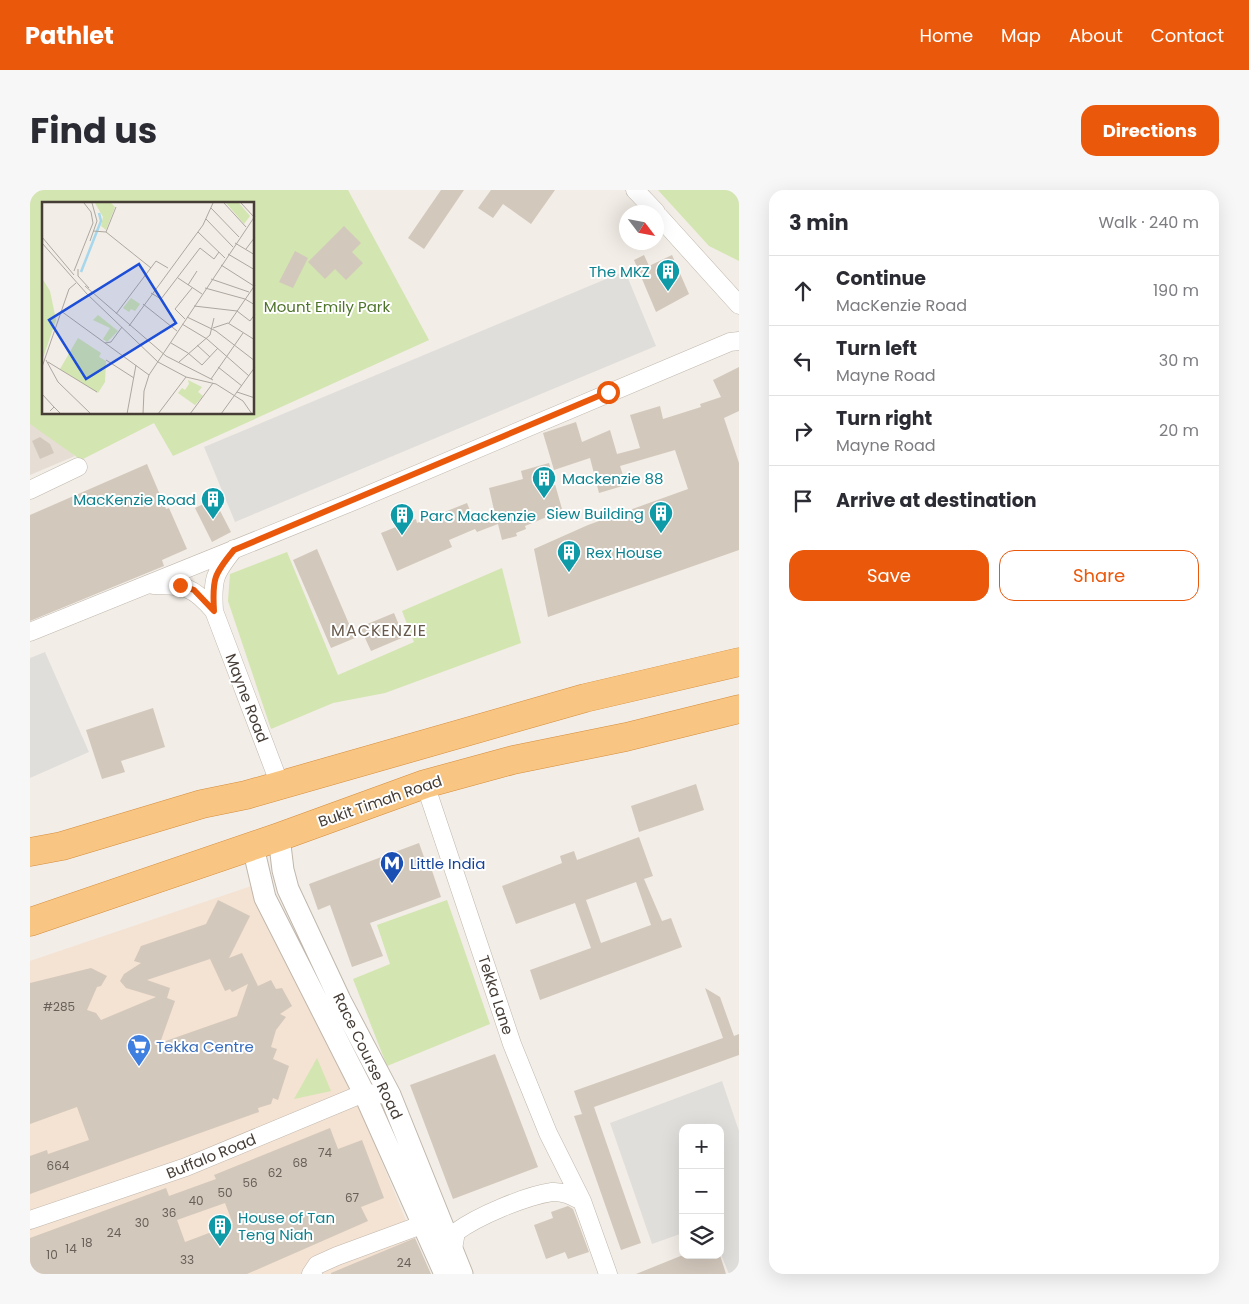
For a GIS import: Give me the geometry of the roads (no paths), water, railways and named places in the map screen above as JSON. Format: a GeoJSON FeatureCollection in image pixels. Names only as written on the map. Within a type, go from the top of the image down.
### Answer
{"type":"FeatureCollection","features":[{"type":"Feature","properties":{"kind":"highway"},"geometry":{"type":"LineString","coordinates":[[30,852],[62,846],[160,815],[246,795],[585,698],[739,662]]}},
{"type":"Feature","properties":{"kind":"highway","name":"Bukit Timah Road"},"geometry":{"type":"LineString","coordinates":[[30,922],[253,847],[425,784],[512,760],[731,716]]}},
{"type":"Feature","properties":{"kind":"street"},"geometry":{"type":"LineString","coordinates":[[635,190],[649,205]]}},
{"type":"Feature","properties":{"kind":"street"},"geometry":{"type":"LineString","coordinates":[[664,222],[739,305]]}},
{"type":"Feature","properties":{"kind":"street"},"geometry":{"type":"LineString","coordinates":[[30,632],[234,550],[730,342],[739,341]]}},
{"type":"Feature","properties":{"kind":"street"},"geometry":{"type":"LineString","coordinates":[[30,490],[78,467]]}},
{"type":"Feature","properties":{"kind":"street","name":"Mayne Road"},"geometry":{"type":"LineString","coordinates":[[234,550],[222,565],[212,584],[214,611],[280,785]]}},
{"type":"Feature","properties":{"kind":"street","name":"Mayne Road"},"geometry":{"type":"LineString","coordinates":[[148,584],[180,585],[194,590],[214,611]]}},
{"type":"Feature","properties":{"kind":"street","name":"Tekka Lane"},"geometry":{"type":"LineString","coordinates":[[425,784],[512,1044],[548,1133],[582,1201],[608,1274]]}},
{"type":"Feature","properties":{"kind":"street","name":"Race Course Road"},"geometry":{"type":"LineString","coordinates":[[279,837],[283,870],[288,889],[390,1095],[430,1216],[445,1274]]}},
{"type":"Feature","properties":{"kind":"street","name":"Race Course Road"},"geometry":{"type":"LineString","coordinates":[[253,847],[265,898],[364,1093],[430,1216],[453,1249],[462,1274]]}},
{"type":"Feature","properties":{"kind":"street"},"geometry":{"type":"LineString","coordinates":[[304,974],[324,965]]}},
{"type":"Feature","properties":{"kind":"street","name":"Buffalo Road"},"geometry":{"type":"LineString","coordinates":[[30,1220],[186,1167],[364,1093],[390,1095]]}},
{"type":"Feature","properties":{"kind":"street"},"geometry":{"type":"LineString","coordinates":[[453,1249],[456,1232],[470,1222],[496,1211],[553,1192],[566,1193],[582,1201]]}},
{"type":"Feature","properties":{"kind":"street"},"geometry":{"type":"LineString","coordinates":[[312,1271],[337,1256],[430,1216]]}},
{"type":"Feature","properties":{"kind":"place","name":"The MKZ"},"geometry":{"type":"Point","coordinates":[668,292]}},
{"type":"Feature","properties":{"kind":"place","name":"Mackenzie 88"},"geometry":{"type":"Point","coordinates":[544,499]}},
{"type":"Feature","properties":{"kind":"place","name":"MacKenzie Road"},"geometry":{"type":"Point","coordinates":[213,520]}},
{"type":"Feature","properties":{"kind":"place","name":"Siew Building"},"geometry":{"type":"Point","coordinates":[661,534]}},
{"type":"Feature","properties":{"kind":"place","name":"Parc Mackenzie"},"geometry":{"type":"Point","coordinates":[402,536]}},
{"type":"Feature","properties":{"kind":"place","name":"Rex House"},"geometry":{"type":"Point","coordinates":[569,573]}},
{"type":"Feature","properties":{"kind":"place","name":"Little India"},"geometry":{"type":"Point","coordinates":[392,884]}},
{"type":"Feature","properties":{"kind":"place","name":"Tekka Centre"},"geometry":{"type":"Point","coordinates":[139,1067]}},
{"type":"Feature","properties":{"kind":"place","name":"House of Tan Teng Niah"},"geometry":{"type":"Point","coordinates":[220,1247]}},
{"type":"Feature","properties":{"kind":"district","name":"MACKENZIE"},"geometry":{"type":"Point","coordinates":[379,630]}},
{"type":"Feature","properties":{"kind":"park label","name":"Mount Emily Park"},"geometry":{"type":"Point","coordinates":[327,306]}}]}
